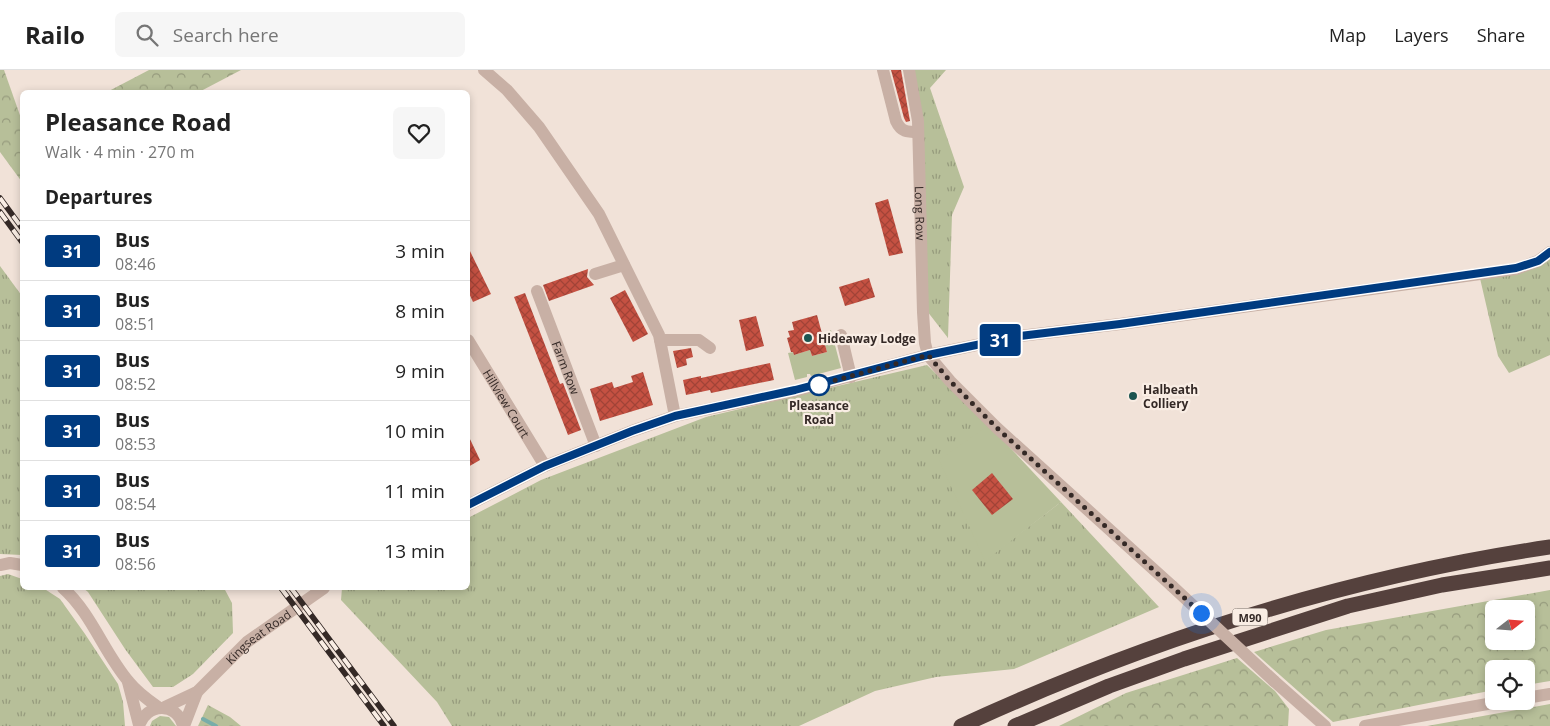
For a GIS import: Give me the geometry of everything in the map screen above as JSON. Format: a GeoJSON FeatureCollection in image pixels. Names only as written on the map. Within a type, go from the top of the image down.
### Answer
{"type":"FeatureCollection","features":[{"type":"Feature","properties":{"kind":"highway","name":"M90"},"geometry":{"type":"LineString","coordinates":[[961,726],[1015,701],[1101,666],[1202,631],[1342,588],[1501,555],[1550,547]]}},
{"type":"Feature","properties":{"kind":"highway","name":"M90"},"geometry":{"type":"LineString","coordinates":[[1015,726],[1109,686],[1184,659],[1348,606],[1442,585],[1550,568]]}},
{"type":"Feature","properties":{"kind":"street"},"geometry":{"type":"LineString","coordinates":[[484,70],[507,90],[539,127],[599,214],[659,335],[675,416]]}},
{"type":"Feature","properties":{"kind":"street"},"geometry":{"type":"LineString","coordinates":[[883,70],[899,128],[905,132],[918,132]]}},
{"type":"Feature","properties":{"kind":"street","name":"Long Row"},"geometry":{"type":"LineString","coordinates":[[909,70],[918,121],[923,312],[925,343],[928,355]]}},
{"type":"Feature","properties":{"kind":"street"},"geometry":{"type":"LineString","coordinates":[[470,504],[545,466],[675,416],[852,377],[928,355],[1020,336],[1120,324],[1516,268],[1538,261],[1550,252]]}},
{"type":"Feature","properties":{"kind":"street"},"geometry":{"type":"LineString","coordinates":[[595,274],[622,259]]}},
{"type":"Feature","properties":{"kind":"street","name":"Farm Row"},"geometry":{"type":"LineString","coordinates":[[537,291],[596,446]]}},
{"type":"Feature","properties":{"kind":"street"},"geometry":{"type":"LineString","coordinates":[[841,335],[852,377]]}},
{"type":"Feature","properties":{"kind":"street"},"geometry":{"type":"LineString","coordinates":[[660,340],[699,340],[710,348]]}},
{"type":"Feature","properties":{"kind":"street","name":"Hillview Court"},"geometry":{"type":"LineString","coordinates":[[470,343],[545,466]]}},
{"type":"Feature","properties":{"kind":"street"},"geometry":{"type":"LineString","coordinates":[[928,355],[950,381],[997,428],[1325,726]]}},
{"type":"Feature","properties":{"kind":"street"},"geometry":{"type":"LineString","coordinates":[[0,565],[10,563],[20,565]]}},
{"type":"Feature","properties":{"kind":"street"},"geometry":{"type":"LineString","coordinates":[[65,590],[76,602],[128,681],[141,694],[162,707]]}},
{"type":"Feature","properties":{"kind":"street","name":"Kingseat Road"},"geometry":{"type":"LineString","coordinates":[[139,726],[146,714],[183,700],[197,692],[247,642],[321,590]]}},
{"type":"Feature","properties":{"kind":"street"},"geometry":{"type":"LineString","coordinates":[[128,681],[139,726]]}},
{"type":"Feature","properties":{"kind":"street","name":"Kingseat Road"},"geometry":{"type":"LineString","coordinates":[[184,726],[197,692]]}},
{"type":"Feature","properties":{"kind":"street"},"geometry":{"type":"LineString","coordinates":[[1535,696],[1550,694]]}},
{"type":"Feature","properties":{"kind":"street"},"geometry":{"type":"LineString","coordinates":[[1365,726],[1485,704]]}},
{"type":"Feature","properties":{"kind":"street","name":"Kingseat Road"},"geometry":{"type":"LineString","coordinates":[[162,707],[177,714],[184,726]]}},
{"type":"Feature","properties":{"kind":"green space"},"geometry":{"type":"Polygon","coordinates":[[[0,70],[4,70],[20,115],[20,179],[0,152],[0,70]]]}},
{"type":"Feature","properties":{"kind":"green space"},"geometry":{"type":"Polygon","coordinates":[[[149,70],[241,70],[203,90],[111,90],[149,70]]]}},
{"type":"Feature","properties":{"kind":"green space"},"geometry":{"type":"Polygon","coordinates":[[[914,70],[946,70],[930,88],[964,187],[952,215],[948,338],[927,311],[914,70]]]}},
{"type":"Feature","properties":{"kind":"green space"},"geometry":{"type":"Polygon","coordinates":[[[1550,250],[1550,355],[1509,373],[1498,356],[1479,274],[1516,268],[1550,250]]]}},
{"type":"Feature","properties":{"kind":"green space"},"geometry":{"type":"Polygon","coordinates":[[[0,266],[20,293],[20,555],[0,554],[0,266]]]}},
{"type":"Feature","properties":{"kind":"green space"},"geometry":{"type":"Polygon","coordinates":[[[831,330],[841,368],[811,376],[807,374],[807,377],[795,380],[788,353],[793,352],[794,355],[810,350],[812,356],[827,352],[825,340],[831,330]]]}},
{"type":"Feature","properties":{"kind":"green space"},"geometry":{"type":"Polygon","coordinates":[[[927,365],[989,425],[985,560],[1061,502],[1159,607],[1014,669],[936,677],[875,691],[799,726],[452,726],[437,702],[341,600],[342,590],[470,590],[470,517],[541,480],[706,417],[927,365]]]}},
{"type":"Feature","properties":{"kind":"green space"},"geometry":{"type":"Polygon","coordinates":[[[989,425],[1061,502],[985,561],[939,460],[989,425]]]}},
{"type":"Feature","properties":{"kind":"green space"},"geometry":{"type":"Polygon","coordinates":[[[8,574],[20,578],[20,590],[46,590],[60,599],[118,684],[123,702],[125,726],[0,726],[0,576],[8,574]]]}},
{"type":"Feature","properties":{"kind":"green space"},"geometry":{"type":"Polygon","coordinates":[[[86,590],[225,590],[232,603],[233,633],[193,674],[173,687],[153,687],[125,649],[86,590]]]}},
{"type":"Feature","properties":{"kind":"green space"},"geometry":{"type":"Polygon","coordinates":[[[1550,590],[1550,681],[1535,684],[1535,660],[1485,660],[1485,692],[1333,722],[1254,652],[1326,630],[1485,602],[1485,650],[1535,650],[1535,600],[1494,600],[1550,590]]]}},
{"type":"Feature","properties":{"kind":"green space"},"geometry":{"type":"Polygon","coordinates":[[[1237,658],[1275,691],[1289,709],[1288,726],[1059,726],[1126,693],[1237,658]]]}},
{"type":"Feature","properties":{"kind":"green space"},"geometry":{"type":"Polygon","coordinates":[[[1550,704],[1550,726],[1427,726],[1516,710],[1535,710],[1535,707],[1550,704]]]}},
{"type":"Feature","properties":{"kind":"green space"},"geometry":{"type":"Polygon","coordinates":[[[208,705],[230,717],[241,726],[198,726],[208,705]]]}},
{"type":"Feature","properties":{"kind":"green space"},"geometry":{"type":"Polygon","coordinates":[[[160,716],[169,717],[176,726],[150,726],[152,721],[160,716]]]}},
{"type":"Feature","properties":{"kind":"building"},"geometry":{"type":"Polygon","coordinates":[[[891,70],[901,70],[910,121],[906,122],[904,118],[891,70]]]}},
{"type":"Feature","properties":{"kind":"building"},"geometry":{"type":"Polygon","coordinates":[[[888,199],[903,253],[889,256],[875,203],[888,199]]]}},
{"type":"Feature","properties":{"kind":"building"},"geometry":{"type":"Polygon","coordinates":[[[470,251],[491,294],[473,302],[470,295],[470,251]]]}},
{"type":"Feature","properties":{"kind":"building"},"geometry":{"type":"Polygon","coordinates":[[[588,269],[587,277],[594,285],[549,301],[543,285],[588,269]]]}},
{"type":"Feature","properties":{"kind":"building"},"geometry":{"type":"Polygon","coordinates":[[[869,278],[875,297],[845,306],[839,287],[869,278]]]}},
{"type":"Feature","properties":{"kind":"building"},"geometry":{"type":"Polygon","coordinates":[[[625,290],[648,334],[633,342],[610,298],[625,290]]]}},
{"type":"Feature","properties":{"kind":"building"},"geometry":{"type":"Polygon","coordinates":[[[525,293],[560,384],[563,383],[581,430],[568,435],[514,297],[525,293]]]}},
{"type":"Feature","properties":{"kind":"building"},"geometry":{"type":"Polygon","coordinates":[[[817,315],[827,352],[812,356],[810,350],[794,355],[791,352],[787,338],[790,337],[788,331],[794,330],[792,322],[817,315]]]}},
{"type":"Feature","properties":{"kind":"building"},"geometry":{"type":"Polygon","coordinates":[[[756,316],[764,346],[746,351],[739,320],[756,316]]]}},
{"type":"Feature","properties":{"kind":"building"},"geometry":{"type":"Polygon","coordinates":[[[691,348],[693,357],[686,359],[687,365],[677,368],[673,351],[691,348]]]}},
{"type":"Feature","properties":{"kind":"building"},"geometry":{"type":"Polygon","coordinates":[[[770,363],[774,380],[711,393],[710,390],[686,395],[683,380],[770,363]]]}},
{"type":"Feature","properties":{"kind":"building"},"geometry":{"type":"Polygon","coordinates":[[[643,372],[653,405],[600,421],[590,389],[612,382],[614,388],[633,382],[631,376],[643,372]]]}},
{"type":"Feature","properties":{"kind":"building"},"geometry":{"type":"Polygon","coordinates":[[[470,439],[480,460],[470,466],[470,439]]]}},
{"type":"Feature","properties":{"kind":"building"},"geometry":{"type":"Polygon","coordinates":[[[992,473],[1013,499],[992,515],[972,490],[992,473]]]}},
{"type":"Feature","properties":{"kind":"waterway"},"geometry":{"type":"LineString","coordinates":[[203,719],[216,726]]}},
{"type":"Feature","properties":{"kind":"railway"},"geometry":{"type":"LineString","coordinates":[[0,198],[20,225]]}},
{"type":"Feature","properties":{"kind":"railway"},"geometry":{"type":"LineString","coordinates":[[0,212],[20,239]]}},
{"type":"Feature","properties":{"kind":"railway"},"geometry":{"type":"LineString","coordinates":[[282,590],[384,726]]}},
{"type":"Feature","properties":{"kind":"railway"},"geometry":{"type":"LineString","coordinates":[[292,590],[394,726]]}},
{"type":"Feature","properties":{"kind":"bus line","name":"31"},"geometry":{"type":"LineString","coordinates":[[470,504],[545,466],[675,416],[852,377],[928,355],[1020,336],[1120,324],[1516,268],[1538,261],[1550,252]]}},
{"type":"Feature","properties":{"kind":"place","name":"Hideaway Lodge"},"geometry":{"type":"Point","coordinates":[808,338]}},
{"type":"Feature","properties":{"kind":"place","name":"Pleasance Road"},"geometry":{"type":"Point","coordinates":[819,385]}},
{"type":"Feature","properties":{"kind":"place","name":"Halbeath Colliery"},"geometry":{"type":"Point","coordinates":[1133,396]}},
{"type":"Feature","properties":{"kind":"route"},"geometry":{"type":"LineString","coordinates":[[819,385],[814,386],[928,355],[950,381],[997,428],[1201,613]]}}]}
